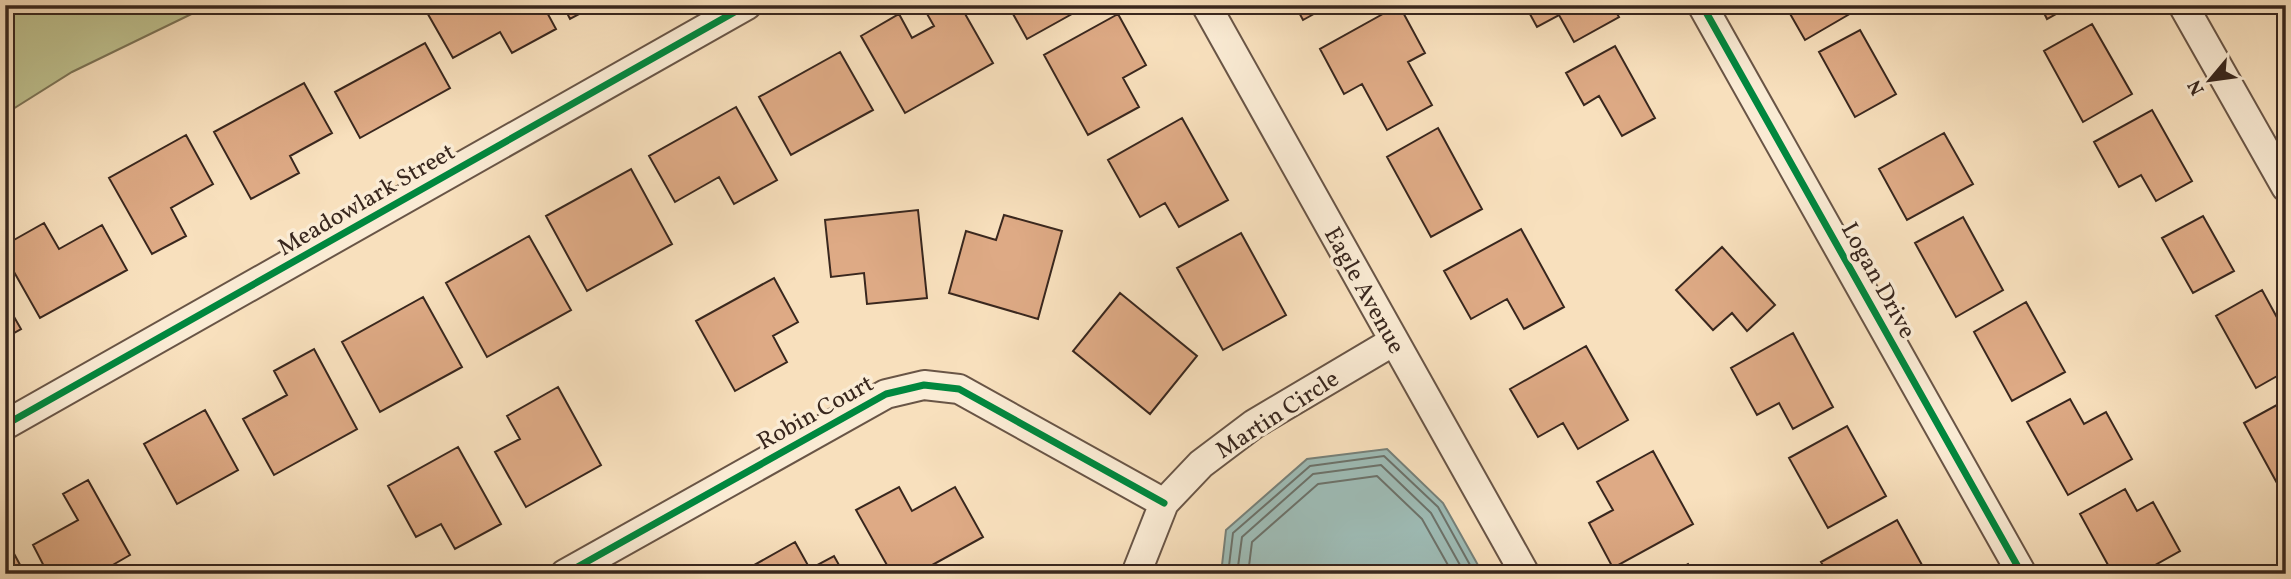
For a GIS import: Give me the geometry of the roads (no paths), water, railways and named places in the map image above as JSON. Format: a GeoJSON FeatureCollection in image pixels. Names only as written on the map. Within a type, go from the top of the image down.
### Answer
{"type":"FeatureCollection","features":[{"type":"Feature","properties":{"kind":"street","name":"Meadowlark Street"},"geometry":{"type":"LineString","coordinates":[[5,425],[747,5]]}},
{"type":"Feature","properties":{"kind":"street","name":"Eagle Avenue"},"geometry":{"type":"LineString","coordinates":[[1206,5],[1525,574]]}},
{"type":"Feature","properties":{"kind":"street","name":"Logan Drive"},"geometry":{"type":"LineString","coordinates":[[1702,5],[2022,574]]}},
{"type":"Feature","properties":{"kind":"street"},"geometry":{"type":"LineString","coordinates":[[2183,5],[2286,187]]}},
{"type":"Feature","properties":{"kind":"street","name":"Martin Circle"},"geometry":{"type":"LineString","coordinates":[[1136,574],[1164,503],[1200,464],[1254,424],[1394,341]]}},
{"type":"Feature","properties":{"kind":"street","name":"Robin Court"},"geometry":{"type":"LineString","coordinates":[[565,574],[886,394],[924,385],[959,389],[1164,503]]}},
{"type":"Feature","properties":{"kind":"water"},"geometry":{"type":"Polygon","coordinates":[[[1387,449],[1443,503],[1483,574],[1221,574],[1226,530],[1307,459],[1387,449]]]}}]}
